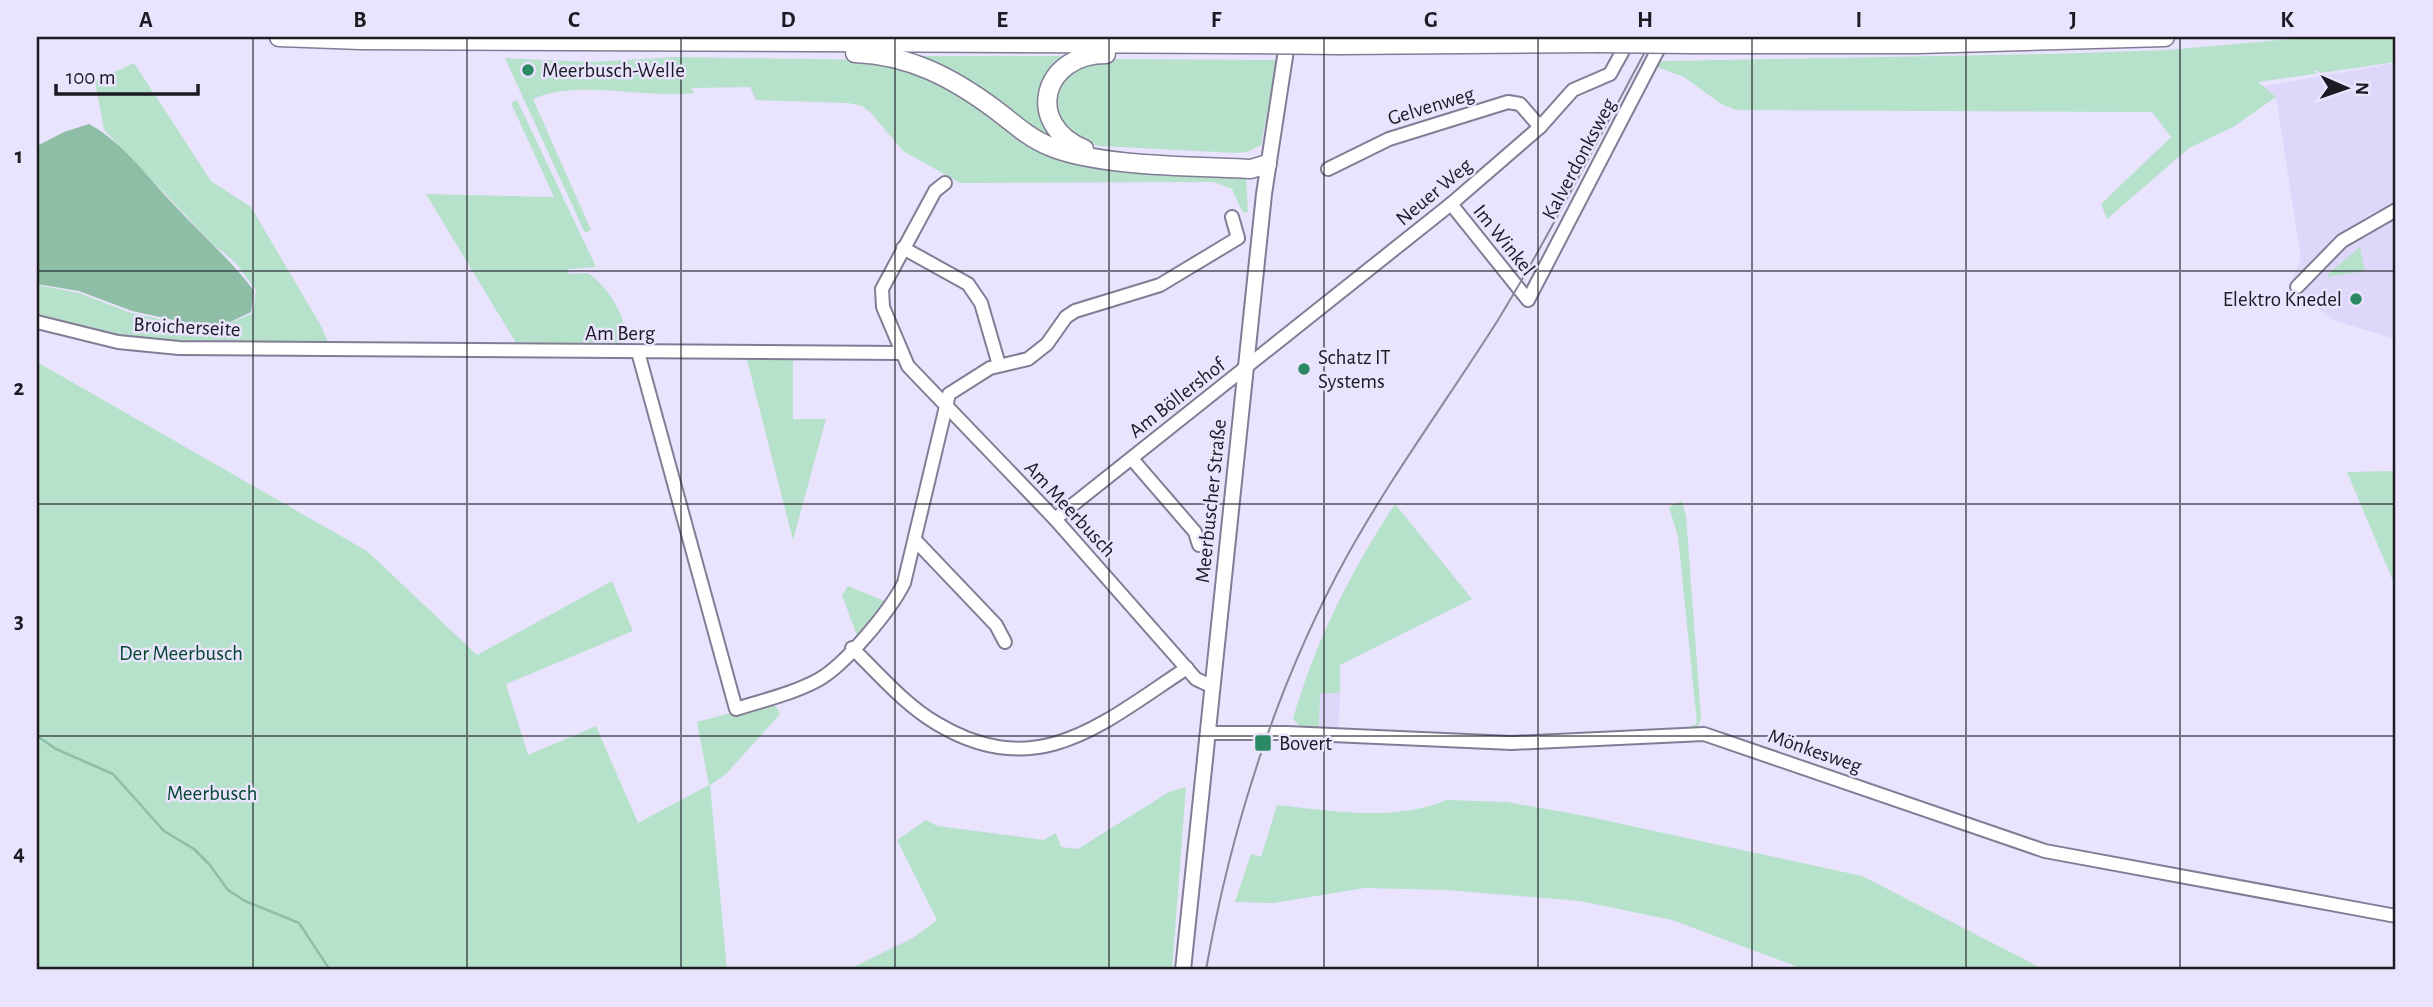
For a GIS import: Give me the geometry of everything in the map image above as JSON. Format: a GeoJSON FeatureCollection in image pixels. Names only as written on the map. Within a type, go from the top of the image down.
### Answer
{"type":"FeatureCollection","features":[{"type":"Feature","properties":{"kind":"highway"},"geometry":{"type":"LineString","coordinates":[[279,37],[361,40],[1340,45],[1945,44],[2165,37]]}},
{"type":"Feature","properties":{"kind":"highway"},"geometry":{"type":"LineString","coordinates":[[783,42],[819,52],[870,54],[932,70],[968,90],[1031,136],[1064,152],[1104,159],[1251,169],[1267,164]]}},
{"type":"Feature","properties":{"kind":"highway"},"geometry":{"type":"LineString","coordinates":[[1167,44],[1153,52],[1096,54],[1075,58],[1062,67],[1054,76],[1047,100],[1055,129],[1073,145],[1100,153],[1252,157],[1267,164]]}},
{"type":"Feature","properties":{"kind":"main road","name":"Meerbuscher Straße"},"geometry":{"type":"LineString","coordinates":[[1183,970],[1267,164],[1288,37]]}},
{"type":"Feature","properties":{"kind":"street","name":"Neuer Weg"},"geometry":{"type":"LineString","coordinates":[[1246,367],[1451,204],[1540,127],[1577,87],[1598,82],[1610,74],[1630,37]]}},
{"type":"Feature","properties":{"kind":"street","name":"Kalverdonksweg"},"geometry":{"type":"LineString","coordinates":[[1528,300],[1665,37]]}},
{"type":"Feature","properties":{"kind":"street","name":"Gelvenweg"},"geometry":{"type":"LineString","coordinates":[[1328,169],[1389,139],[1508,102],[1520,104],[1540,127]]}},
{"type":"Feature","properties":{"kind":"street","name":"Am Meerbusch"},"geometry":{"type":"LineString","coordinates":[[945,183],[934,191],[884,281],[881,295],[902,354],[915,376],[1055,519],[1201,683],[1213,687]]}},
{"type":"Feature","properties":{"kind":"street","name":"Im Winkel"},"geometry":{"type":"LineString","coordinates":[[1451,204],[1528,300]]}},
{"type":"Feature","properties":{"kind":"street"},"geometry":{"type":"LineString","coordinates":[[2297,287],[2342,241],[2396,210]]}},
{"type":"Feature","properties":{"kind":"street"},"geometry":{"type":"LineString","coordinates":[[638,352],[736,709],[789,693],[820,678],[892,606],[904,583],[949,394],[999,365],[1028,359],[1040,351],[1066,317],[1075,311],[1134,295],[1180,275],[1238,238],[1232,217]]}},
{"type":"Feature","properties":{"kind":"street"},"geometry":{"type":"LineString","coordinates":[[903,248],[968,284],[981,303],[999,365]]}},
{"type":"Feature","properties":{"kind":"street","name":"Broicherseite"},"geometry":{"type":"LineString","coordinates":[[37,322],[137,344],[337,351]]}},
{"type":"Feature","properties":{"kind":"street","name":"Am Berg"},"geometry":{"type":"LineString","coordinates":[[337,351],[902,354]]}},
{"type":"Feature","properties":{"kind":"street","name":"Am Böllershof"},"geometry":{"type":"LineString","coordinates":[[1055,519],[1246,367]]}},
{"type":"Feature","properties":{"kind":"street","name":"Am Böllershof"},"geometry":{"type":"LineString","coordinates":[[1132,459],[1195,533],[1199,545]]}},
{"type":"Feature","properties":{"kind":"street"},"geometry":{"type":"LineString","coordinates":[[915,540],[996,625],[1005,642]]}},
{"type":"Feature","properties":{"kind":"street"},"geometry":{"type":"LineString","coordinates":[[852,648],[934,723],[967,739],[1002,747],[1037,748],[1072,740],[1103,725],[1187,668]]}},
{"type":"Feature","properties":{"kind":"street","name":"Mönkesweg"},"geometry":{"type":"LineString","coordinates":[[1208,733],[1269,736],[1287,733],[1511,743],[1704,733],[2045,851],[2396,916]]}},
{"type":"Feature","properties":{"kind":"shaded area"},"geometry":{"type":"Polygon","coordinates":[[[2396,63],[2396,205],[2371,213],[2330,244],[2291,281],[2301,259],[2276,97],[2259,87],[2396,63]]]}},
{"type":"Feature","properties":{"kind":"shaded area"},"geometry":{"type":"Polygon","coordinates":[[[89,124],[125,151],[236,269],[254,291],[251,312],[222,326],[183,322],[132,311],[79,291],[37,284],[37,146],[64,132],[89,124]]]}},
{"type":"Feature","properties":{"kind":"shaded area"},"geometry":{"type":"Polygon","coordinates":[[[2396,217],[2396,339],[2332,320],[2301,293],[2325,266],[2360,236],[2396,217]]]}},
{"type":"Feature","properties":{"kind":"shaded area"},"geometry":{"type":"Polygon","coordinates":[[[1320,693],[1340,693],[1339,730],[1319,729],[1320,693]]]}},
{"type":"Feature","properties":{"kind":"green space"},"geometry":{"type":"Polygon","coordinates":[[[2313,37],[2396,37],[2396,62],[2258,82],[2276,97],[2233,127],[2189,148],[2107,219],[2101,204],[2171,137],[2152,112],[1736,110],[1721,104],[1684,77],[1657,67],[1657,61],[2168,50],[2313,37]]]}},
{"type":"Feature","properties":{"kind":"green space"},"geometry":{"type":"Polygon","coordinates":[[[903,56],[1069,56],[1047,82],[1066,149],[903,56]]]}},
{"type":"Feature","properties":{"kind":"green space"},"geometry":{"type":"Polygon","coordinates":[[[676,57],[870,60],[938,79],[1023,138],[1246,177],[1248,212],[1243,213],[1232,189],[1214,182],[960,183],[903,151],[871,113],[862,106],[848,103],[756,100],[750,87],[691,88],[694,93],[675,94],[591,90],[551,93],[533,99],[591,230],[585,233],[505,58],[590,62],[676,57]]]}},
{"type":"Feature","properties":{"kind":"green space"},"geometry":{"type":"Polygon","coordinates":[[[1097,59],[1277,60],[1261,145],[1247,152],[1237,153],[1090,144],[1062,128],[1053,96],[1061,77],[1097,59]]]}},
{"type":"Feature","properties":{"kind":"green space"},"geometry":{"type":"Polygon","coordinates":[[[134,63],[211,181],[251,207],[321,326],[329,344],[327,346],[136,341],[37,318],[37,285],[79,293],[131,313],[182,324],[221,327],[253,313],[256,290],[235,262],[213,244],[104,130],[95,81],[134,63]]]}},
{"type":"Feature","properties":{"kind":"green space"},"geometry":{"type":"Polygon","coordinates":[[[517,100],[596,267],[568,269],[569,274],[588,273],[610,296],[622,317],[625,338],[622,347],[519,348],[426,194],[554,197],[511,103],[517,100]]]}},
{"type":"Feature","properties":{"kind":"green space"},"geometry":{"type":"Polygon","coordinates":[[[2360,247],[2365,271],[2328,277],[2329,273],[2360,247]]]}},
{"type":"Feature","properties":{"kind":"green space"},"geometry":{"type":"Polygon","coordinates":[[[746,356],[793,356],[793,419],[826,419],[793,540],[746,356]]]}},
{"type":"Feature","properties":{"kind":"green space","name":"Meerbusch"},"geometry":{"type":"Polygon","coordinates":[[[37,362],[367,551],[477,655],[612,581],[633,631],[506,684],[528,755],[596,726],[638,823],[709,785],[697,722],[773,702],[780,714],[726,774],[710,785],[727,970],[37,970],[37,362]]]}},
{"type":"Feature","properties":{"kind":"green space"},"geometry":{"type":"Polygon","coordinates":[[[2396,471],[2396,588],[2347,472],[2396,471]]]}},
{"type":"Feature","properties":{"kind":"green space"},"geometry":{"type":"Polygon","coordinates":[[[1682,501],[1686,516],[1701,718],[1692,731],[1596,737],[1690,727],[1697,723],[1678,536],[1669,507],[1682,501]]]}},
{"type":"Feature","properties":{"kind":"green space"},"geometry":{"type":"Polygon","coordinates":[[[1395,504],[1472,599],[1340,665],[1340,693],[1320,693],[1319,728],[1301,728],[1293,719],[1323,635],[1349,581],[1395,504]]]}},
{"type":"Feature","properties":{"kind":"green space"},"geometry":{"type":"Polygon","coordinates":[[[848,586],[887,602],[858,638],[842,595],[848,586]]]}},
{"type":"Feature","properties":{"kind":"green space"},"geometry":{"type":"Polygon","coordinates":[[[1186,787],[1172,970],[847,970],[913,938],[937,920],[897,840],[926,820],[937,826],[1044,840],[1056,833],[1061,847],[1078,849],[1169,792],[1186,787]]]}},
{"type":"Feature","properties":{"kind":"green space"},"geometry":{"type":"Polygon","coordinates":[[[1447,800],[1507,802],[1585,816],[1862,876],[2045,970],[1806,970],[1672,920],[1580,901],[1447,890],[1365,888],[1274,903],[1235,902],[1251,854],[1261,857],[1277,805],[1342,812],[1384,813],[1426,807],[1447,800]]]}},
{"type":"Feature","properties":{"kind":"waterway"},"geometry":{"type":"LineString","coordinates":[[37,736],[56,749],[113,774],[164,831],[194,849],[209,864],[228,890],[245,901],[299,923],[330,970]]}},
{"type":"Feature","properties":{"kind":"tram line"},"geometry":{"type":"LineString","coordinates":[[1206,970],[1216,917],[1243,810],[1278,705],[1322,604],[1383,496],[1519,285],[1653,37]]}},
{"type":"Feature","properties":{"kind":"place","name":"Meerbusch-Welle"},"geometry":{"type":"Point","coordinates":[528,70]}},
{"type":"Feature","properties":{"kind":"place","name":"Elektro Knedel"},"geometry":{"type":"Point","coordinates":[2356,299]}},
{"type":"Feature","properties":{"kind":"place","name":"Schatz IT Systems"},"geometry":{"type":"Point","coordinates":[1304,369]}},
{"type":"Feature","properties":{"kind":"place","name":"Bovert"},"geometry":{"type":"Point","coordinates":[1263,743]}},
{"type":"Feature","properties":{"kind":"park label","name":"Der Meerbusch"},"geometry":{"type":"Point","coordinates":[181,653]}}]}
